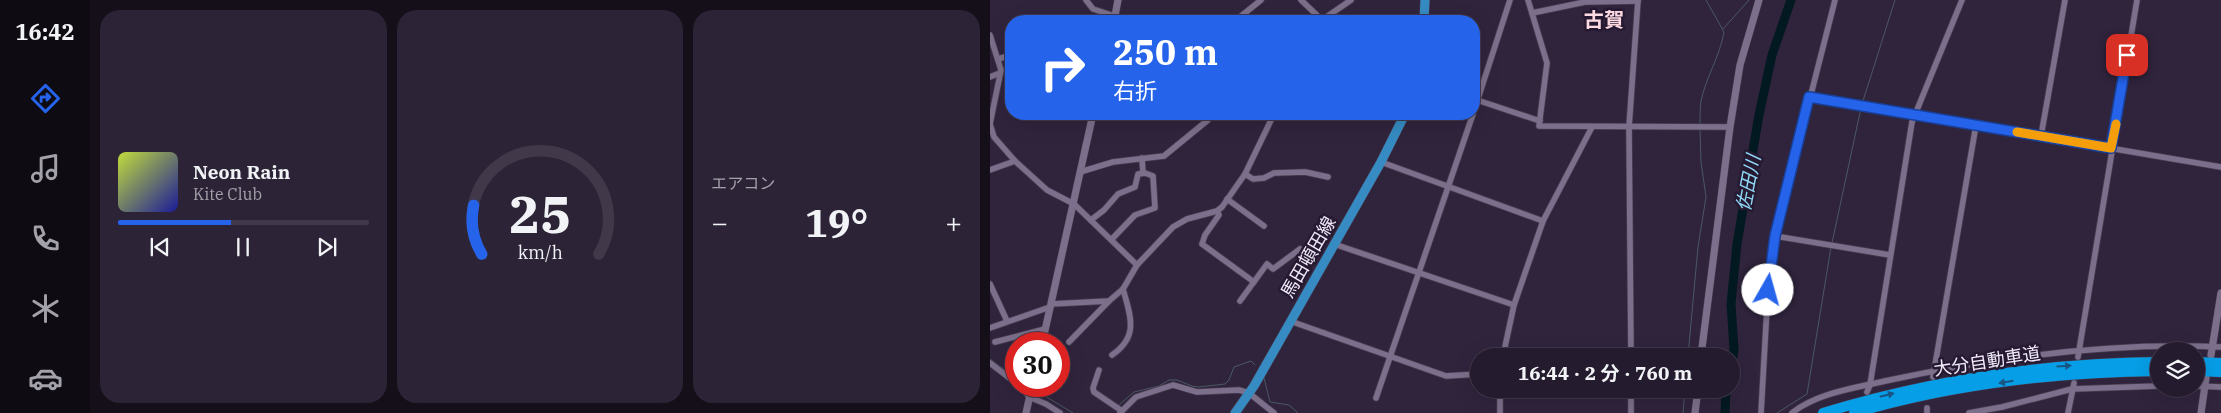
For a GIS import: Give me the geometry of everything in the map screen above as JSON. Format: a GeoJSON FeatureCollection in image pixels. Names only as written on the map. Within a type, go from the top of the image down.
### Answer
{"type":"FeatureCollection","features":[{"type":"Feature","properties":{"kind":"highway","name":"大分自動車道"},"geometry":{"type":"LineString","coordinates":[[1823,413],[1892,394],[2011,372],[2063,366],[2150,362]]}},
{"type":"Feature","properties":{"kind":"highway"},"geometry":{"type":"LineString","coordinates":[[2205,362],[2221,363]]}},
{"type":"Feature","properties":{"kind":"highway","name":"大分自動車道"},"geometry":{"type":"LineString","coordinates":[[1854,413],[1943,392],[2012,380],[2063,375],[2150,371]]}},
{"type":"Feature","properties":{"kind":"highway"},"geometry":{"type":"LineString","coordinates":[[2205,371],[2221,372]]}},
{"type":"Feature","properties":{"kind":"main road"},"geometry":{"type":"LineString","coordinates":[[1424,15],[1425,0]]}},
{"type":"Feature","properties":{"kind":"main road","name":"馬田頓田線"},"geometry":{"type":"LineString","coordinates":[[1235,413],[1249,393],[1334,244],[1402,120]]}},
{"type":"Feature","properties":{"kind":"street"},"geometry":{"type":"LineString","coordinates":[[1086,0],[1093,9],[1103,15]]}},
{"type":"Feature","properties":{"kind":"street"},"geometry":{"type":"LineString","coordinates":[[1114,15],[1118,0]]}},
{"type":"Feature","properties":{"kind":"street"},"geometry":{"type":"LineString","coordinates":[[1242,15],[1261,0]]}},
{"type":"Feature","properties":{"kind":"street"},"geometry":{"type":"LineString","coordinates":[[1301,0],[1317,15]]}},
{"type":"Feature","properties":{"kind":"street"},"geometry":{"type":"LineString","coordinates":[[1331,15],[1351,0]]}},
{"type":"Feature","properties":{"kind":"street"},"geometry":{"type":"LineString","coordinates":[[1480,87],[1510,0]]}},
{"type":"Feature","properties":{"kind":"street"},"geometry":{"type":"LineString","coordinates":[[1528,0],[1547,63],[1539,126],[1730,127]]}},
{"type":"Feature","properties":{"kind":"street"},"geometry":{"type":"LineString","coordinates":[[1532,13],[1585,2],[1638,0],[1629,127],[1631,348]]}},
{"type":"Feature","properties":{"kind":"street"},"geometry":{"type":"LineString","coordinates":[[1702,348],[1730,127],[1740,65],[1759,0]]}},
{"type":"Feature","properties":{"kind":"street"},"geometry":{"type":"LineString","coordinates":[[1761,413],[1768,290],[1775,236],[1835,0]]}},
{"type":"Feature","properties":{"kind":"street"},"geometry":{"type":"LineString","coordinates":[[1866,392],[1870,385],[1914,115],[1962,0]]}},
{"type":"Feature","properties":{"kind":"street"},"geometry":{"type":"LineString","coordinates":[[2041,136],[2065,0]]}},
{"type":"Feature","properties":{"kind":"street"},"geometry":{"type":"LineString","coordinates":[[2079,354],[2111,148],[2137,0]]}},
{"type":"Feature","properties":{"kind":"street"},"geometry":{"type":"LineString","coordinates":[[990,35],[998,59],[1000,73],[990,130],[1015,161],[1048,190],[1074,204],[1137,265]]}},
{"type":"Feature","properties":{"kind":"street"},"geometry":{"type":"LineString","coordinates":[[998,59],[1005,57]]}},
{"type":"Feature","properties":{"kind":"street"},"geometry":{"type":"LineString","coordinates":[[990,76],[1000,73]]}},
{"type":"Feature","properties":{"kind":"street"},"geometry":{"type":"LineString","coordinates":[[1809,97],[2221,166]]}},
{"type":"Feature","properties":{"kind":"street"},"geometry":{"type":"LineString","coordinates":[[1480,100],[1540,121]]}},
{"type":"Feature","properties":{"kind":"street"},"geometry":{"type":"LineString","coordinates":[[1044,332],[1092,120]]}},
{"type":"Feature","properties":{"kind":"street"},"geometry":{"type":"LineString","coordinates":[[1080,172],[1112,162],[1164,156],[1208,120]]}},
{"type":"Feature","properties":{"kind":"street"},"geometry":{"type":"LineString","coordinates":[[1070,341],[1123,289],[1137,265],[1180,222],[1217,210],[1245,174],[1271,120]]}},
{"type":"Feature","properties":{"kind":"street"},"geometry":{"type":"LineString","coordinates":[[1376,398],[1470,120]]}},
{"type":"Feature","properties":{"kind":"street"},"geometry":{"type":"LineString","coordinates":[[1934,374],[1976,125]]}},
{"type":"Feature","properties":{"kind":"street"},"geometry":{"type":"LineString","coordinates":[[1505,348],[1514,305],[1543,221],[1592,127]]}},
{"type":"Feature","properties":{"kind":"street"},"geometry":{"type":"LineString","coordinates":[[1142,158],[1143,173]]}},
{"type":"Feature","properties":{"kind":"street"},"geometry":{"type":"LineString","coordinates":[[990,170],[1015,161]]}},
{"type":"Feature","properties":{"kind":"street"},"geometry":{"type":"LineString","coordinates":[[1380,162],[1543,221]]}},
{"type":"Feature","properties":{"kind":"street"},"geometry":{"type":"LineString","coordinates":[[1245,174],[1253,178],[1264,178],[1274,173],[1306,172],[1328,177]]}},
{"type":"Feature","properties":{"kind":"street"},"geometry":{"type":"LineString","coordinates":[[1091,220],[1104,210],[1118,194],[1136,187],[1138,175],[1143,173]]}},
{"type":"Feature","properties":{"kind":"street"},"geometry":{"type":"LineString","coordinates":[[1112,240],[1135,215],[1155,208],[1154,178],[1143,173]]}},
{"type":"Feature","properties":{"kind":"street"},"geometry":{"type":"LineString","coordinates":[[1227,199],[1264,226]]}},
{"type":"Feature","properties":{"kind":"street"},"geometry":{"type":"LineString","coordinates":[[1217,210],[1219,215],[1205,235],[1202,244],[1254,282]]}},
{"type":"Feature","properties":{"kind":"street"},"geometry":{"type":"LineString","coordinates":[[1775,236],[1890,255]]}},
{"type":"Feature","properties":{"kind":"street"},"geometry":{"type":"LineString","coordinates":[[1334,244],[1514,305]]}},
{"type":"Feature","properties":{"kind":"street"},"geometry":{"type":"LineString","coordinates":[[1240,301],[1267,264],[1273,269],[1300,249]]}},
{"type":"Feature","properties":{"kind":"street"},"geometry":{"type":"LineString","coordinates":[[990,284],[1007,322]]}},
{"type":"Feature","properties":{"kind":"street"},"geometry":{"type":"LineString","coordinates":[[1112,355],[1122,347],[1132,328],[1132,321],[1123,289]]}},
{"type":"Feature","properties":{"kind":"street"},"geometry":{"type":"LineString","coordinates":[[2212,351],[2221,293]]}},
{"type":"Feature","properties":{"kind":"street"},"geometry":{"type":"LineString","coordinates":[[990,328],[1050,306],[1110,301]]}},
{"type":"Feature","properties":{"kind":"street"},"geometry":{"type":"LineString","coordinates":[[1290,321],[1446,376],[1470,375]]}},
{"type":"Feature","properties":{"kind":"street"},"geometry":{"type":"LineString","coordinates":[[995,342],[1045,329]]}},
{"type":"Feature","properties":{"kind":"street"},"geometry":{"type":"LineString","coordinates":[[1792,413],[1811,401],[1870,385],[1934,374],[2127,346],[2212,351],[2221,347]]}},
{"type":"Feature","properties":{"kind":"street"},"geometry":{"type":"LineString","coordinates":[[990,363],[1005,375]]}},
{"type":"Feature","properties":{"kind":"street"},"geometry":{"type":"LineString","coordinates":[[1099,370],[1093,388],[1094,392],[1119,410],[1136,397],[1167,386],[1197,392],[1231,389],[1249,393],[1274,413]]}},
{"type":"Feature","properties":{"kind":"street"},"geometry":{"type":"LineString","coordinates":[[2201,413],[2206,378]]}},
{"type":"Feature","properties":{"kind":"street"},"geometry":{"type":"LineString","coordinates":[[2068,413],[2073,386]]}},
{"type":"Feature","properties":{"kind":"street"},"geometry":{"type":"LineString","coordinates":[[1969,413],[2002,407],[2073,386],[2150,386]]}},
{"type":"Feature","properties":{"kind":"street"},"geometry":{"type":"LineString","coordinates":[[2206,386],[2221,387]]}},
{"type":"Feature","properties":{"kind":"street"},"geometry":{"type":"LineString","coordinates":[[1026,413],[1030,397]]}},
{"type":"Feature","properties":{"kind":"street"},"geometry":{"type":"LineString","coordinates":[[1037,397],[1060,413]]}},
{"type":"Feature","properties":{"kind":"street"},"geometry":{"type":"LineString","coordinates":[[1500,398],[1500,413]]}},
{"type":"Feature","properties":{"kind":"street"},"geometry":{"type":"LineString","coordinates":[[1631,398],[1631,413]]}},
{"type":"Feature","properties":{"kind":"street"},"geometry":{"type":"LineString","coordinates":[[1695,413],[1697,398]]}},
{"type":"Feature","properties":{"kind":"waterway"},"geometry":{"type":"LineString","coordinates":[[1700,125],[1703,92],[1724,32],[1706,0]]}},
{"type":"Feature","properties":{"kind":"waterway"},"geometry":{"type":"LineString","coordinates":[[1723,29],[1749,0]]}},
{"type":"Feature","properties":{"kind":"waterway","name":"佐田川"},"geometry":{"type":"LineString","coordinates":[[1734,348],[1731,304],[1737,244],[1759,115],[1772,55],[1791,0]]}},
{"type":"Feature","properties":{"kind":"waterway"},"geometry":{"type":"LineString","coordinates":[[1862,104],[1895,0]]}},
{"type":"Feature","properties":{"kind":"waterway"},"geometry":{"type":"LineString","coordinates":[[1832,243],[1861,108]]}},
{"type":"Feature","properties":{"kind":"waterway"},"geometry":{"type":"LineString","coordinates":[[1689,348],[1698,247],[1706,197],[1701,162],[1700,129]]}},
{"type":"Feature","properties":{"kind":"waterway"},"geometry":{"type":"LineString","coordinates":[[1777,413],[1807,394],[1831,247]]}},
{"type":"Feature","properties":{"kind":"waterway"},"geometry":{"type":"LineString","coordinates":[[990,359],[1005,370]]}},
{"type":"Feature","properties":{"kind":"waterway"},"geometry":{"type":"LineString","coordinates":[[1119,405],[1134,392],[1159,386],[1169,380],[1177,380],[1199,387],[1225,384],[1229,380],[1234,367],[1251,361],[1255,365]]}},
{"type":"Feature","properties":{"kind":"waterway"},"geometry":{"type":"LineString","coordinates":[[1264,378],[1270,402],[1289,405],[1298,413]]}},
{"type":"Feature","properties":{"kind":"waterway"},"geometry":{"type":"LineString","coordinates":[[1047,397],[1073,413]]}},
{"type":"Feature","properties":{"kind":"waterway"},"geometry":{"type":"LineString","coordinates":[[1683,413],[1684,398]]}},
{"type":"Feature","properties":{"kind":"waterway","name":"佐田川"},"geometry":{"type":"LineString","coordinates":[[1725,413],[1726,398]]}},
{"type":"Feature","properties":{"kind":"slow traffic"},"geometry":{"type":"LineString","coordinates":[[2017,132],[2111,148],[2116,124]]}},
{"type":"Feature","properties":{"kind":"district","name":"古賀"},"geometry":{"type":"Point","coordinates":[1604,19]}},
{"type":"Feature","properties":{"kind":"route"},"geometry":{"type":"LineString","coordinates":[[1768,290],[1775,236],[1809,97],[2111,148],[2127,55]]}}]}
